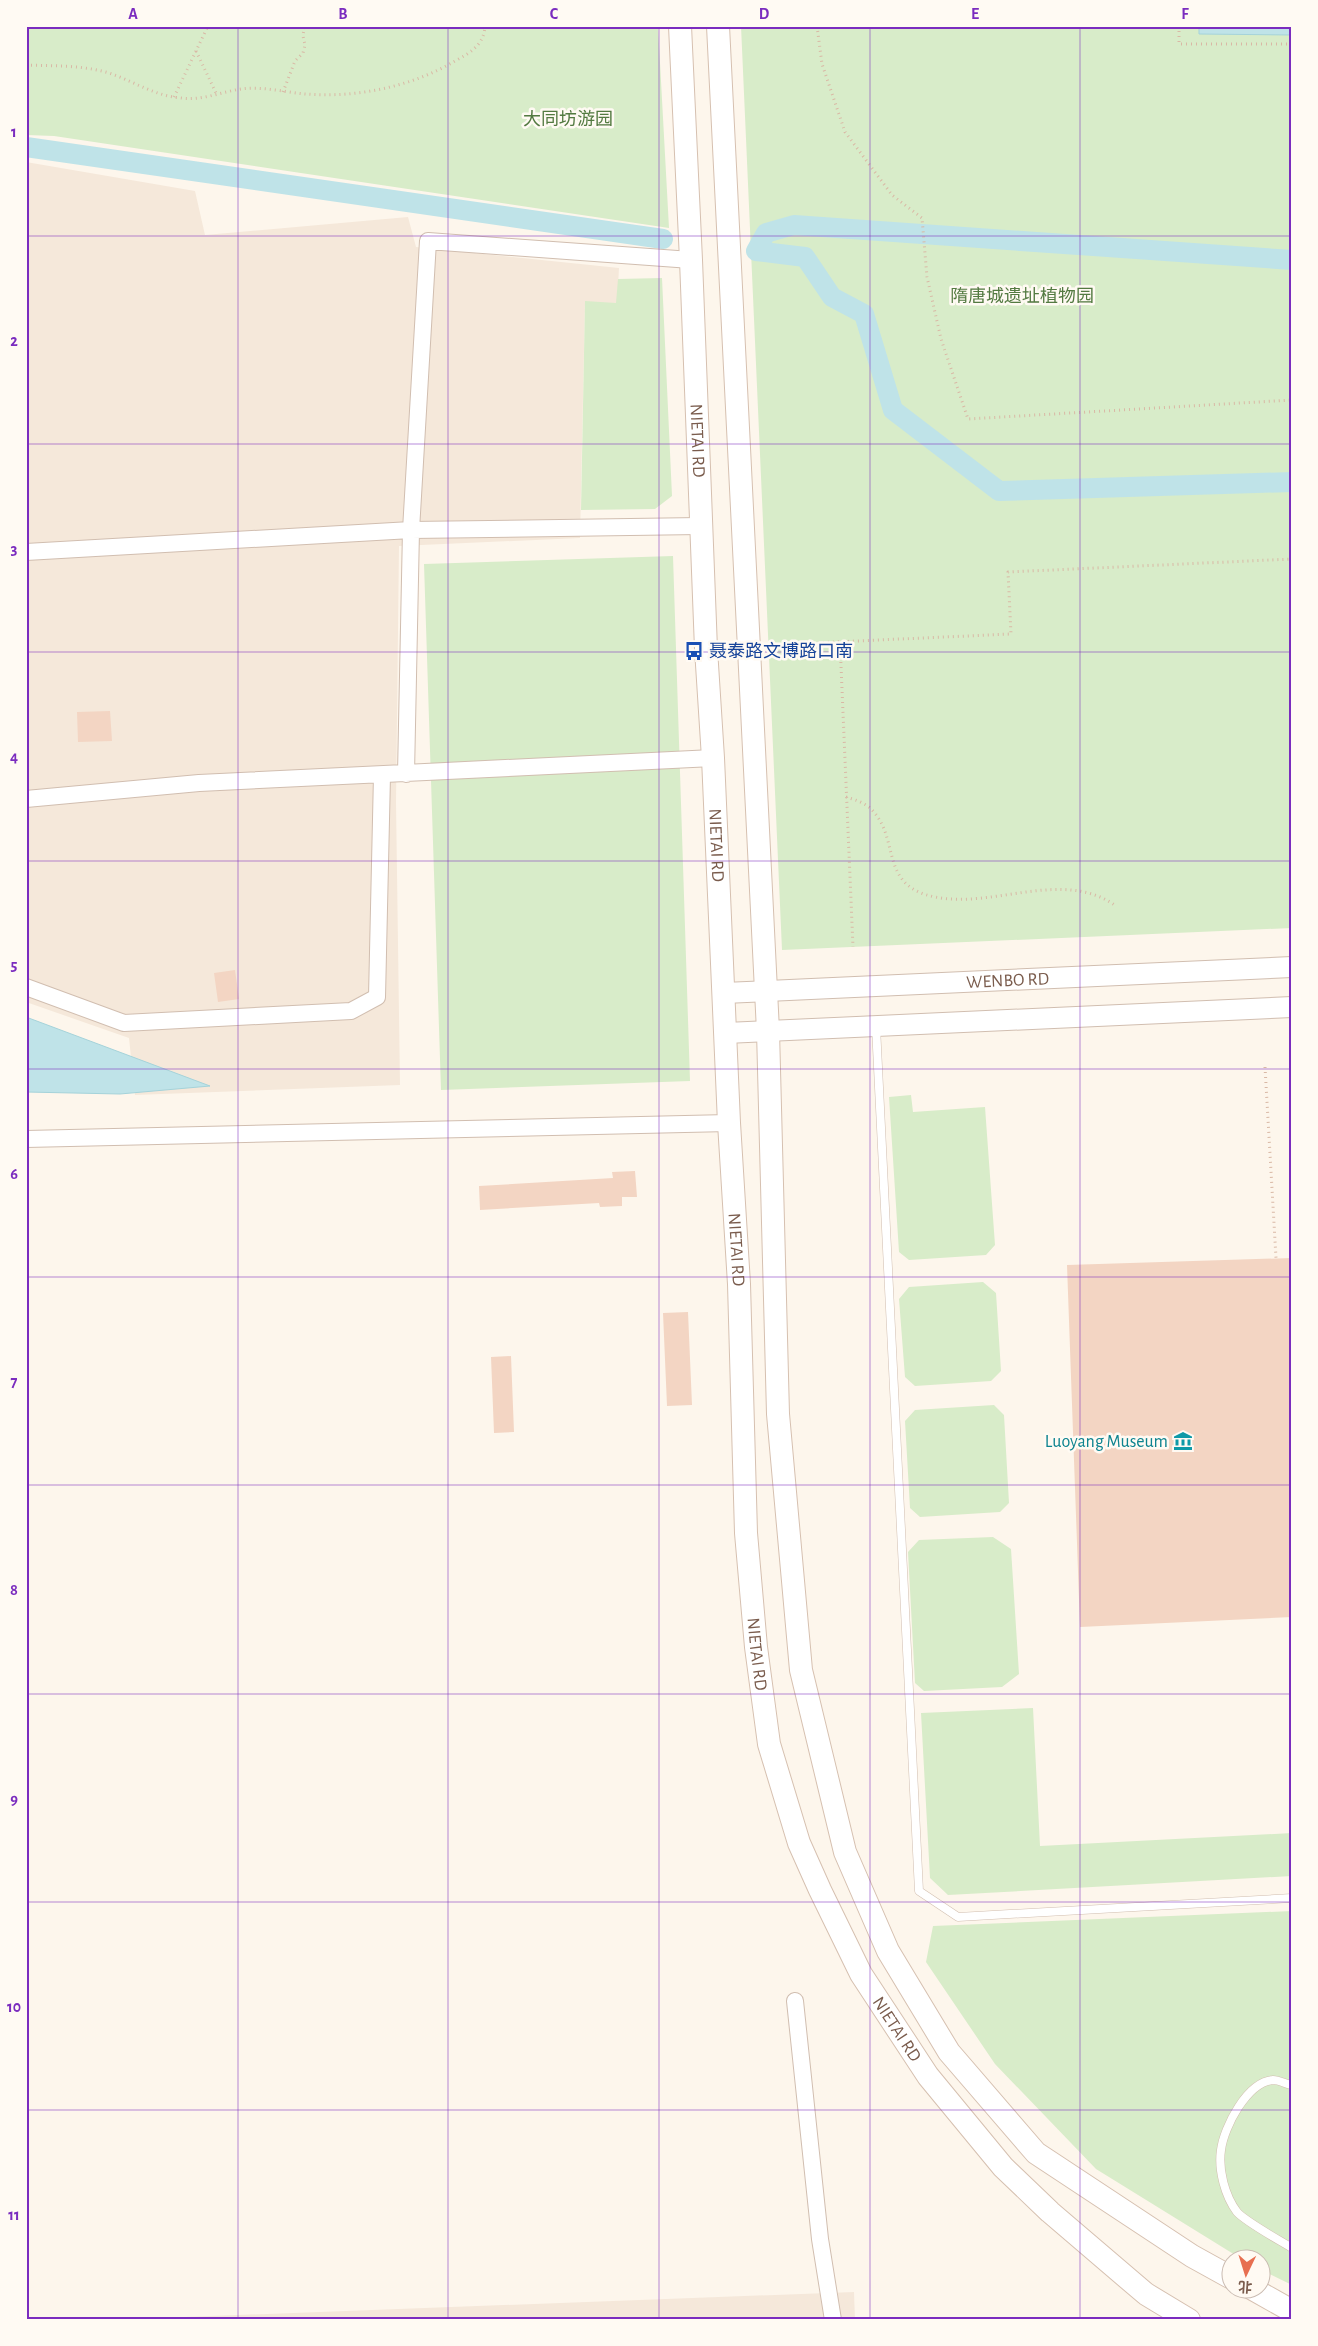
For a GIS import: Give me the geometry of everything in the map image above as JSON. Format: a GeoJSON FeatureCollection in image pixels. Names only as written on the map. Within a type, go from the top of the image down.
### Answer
{"type":"FeatureCollection","features":[{"type":"Feature","properties":{"kind":"main road","name":"NIETAI RD"},"geometry":{"type":"LineString","coordinates":[[680,26],[691,260],[700,526],[714,758],[728,1122],[739,1284],[746,1533],[756,1647],[770,1744],[799,1843],[861,1974],[928,2076],[1003,2167],[1050,2212],[1146,2294],[1189,2320]]}},
{"type":"Feature","properties":{"kind":"main road","name":"NIETAI RD"},"geometry":{"type":"LineString","coordinates":[[718,26],[768,1031],[778,1414],[801,1670],[845,1852],[888,1951],[949,2052],[1036,2153],[1192,2256],[1220,2271]]}},
{"type":"Feature","properties":{"kind":"main road"},"geometry":{"type":"LineString","coordinates":[[1269,2298],[1292,2311]]}},
{"type":"Feature","properties":{"kind":"street"},"geometry":{"type":"LineString","coordinates":[[406,774],[411,530],[428,241],[691,260]]}},
{"type":"Feature","properties":{"kind":"street"},"geometry":{"type":"LineString","coordinates":[[26,552],[411,530],[700,526]]}},
{"type":"Feature","properties":{"kind":"street"},"geometry":{"type":"LineString","coordinates":[[26,799],[199,784],[714,758]]}},
{"type":"Feature","properties":{"kind":"street"},"geometry":{"type":"LineString","coordinates":[[26,987],[124,1023],[351,1011],[377,997],[382,775]]}},
{"type":"Feature","properties":{"kind":"street","name":"WENBO RD"},"geometry":{"type":"LineString","coordinates":[[724,993],[1292,967]]}},
{"type":"Feature","properties":{"kind":"street"},"geometry":{"type":"LineString","coordinates":[[726,1033],[1292,1007]]}},
{"type":"Feature","properties":{"kind":"street"},"geometry":{"type":"LineString","coordinates":[[26,1139],[728,1122]]}},
{"type":"Feature","properties":{"kind":"street"},"geometry":{"type":"LineString","coordinates":[[795,2001],[820,2239],[833,2320]]}},
{"type":"Feature","properties":{"kind":"lane"},"geometry":{"type":"LineString","coordinates":[[876,1027],[919,1891],[958,1918],[1292,1898]]}},
{"type":"Feature","properties":{"kind":"lane"},"geometry":{"type":"LineString","coordinates":[[1292,2085],[1274,2080],[1260,2084],[1248,2094],[1231,2118],[1221,2150],[1223,2184],[1238,2213],[1292,2248]]}},
{"type":"Feature","properties":{"kind":"path"},"geometry":{"type":"LineString","coordinates":[[174,97],[208,26]]}},
{"type":"Feature","properties":{"kind":"path"},"geometry":{"type":"LineString","coordinates":[[283,92],[295,61],[305,45],[303,36],[304,28],[307,26]]}},
{"type":"Feature","properties":{"kind":"path"},"geometry":{"type":"LineString","coordinates":[[26,65],[78,67],[108,73],[155,92],[182,99],[216,95],[242,89],[306,94],[348,94],[390,87],[434,73],[475,50],[485,34],[485,26]]}},
{"type":"Feature","properties":{"kind":"path"},"geometry":{"type":"LineString","coordinates":[[816,26],[822,64],[845,132],[892,195],[922,218],[927,277],[942,338],[968,419],[1292,400]]}},
{"type":"Feature","properties":{"kind":"path"},"geometry":{"type":"LineString","coordinates":[[1179,26],[1179,44],[1292,44]]}},
{"type":"Feature","properties":{"kind":"path"},"geometry":{"type":"LineString","coordinates":[[196,51],[216,95]]}},
{"type":"Feature","properties":{"kind":"path"},"geometry":{"type":"LineString","coordinates":[[748,646],[1011,634],[1008,572],[1292,559]]}},
{"type":"Feature","properties":{"kind":"path"},"geometry":{"type":"LineString","coordinates":[[840,642],[853,947]]}},
{"type":"Feature","properties":{"kind":"path"},"geometry":{"type":"LineString","coordinates":[[846,797],[864,803],[874,811],[884,830],[892,861],[902,879],[916,891],[936,898],[960,899],[1075,889],[1090,892],[1116,906]]}},
{"type":"Feature","properties":{"kind":"path"},"geometry":{"type":"LineString","coordinates":[[1265,1067],[1276,1258]]}},
{"type":"Feature","properties":{"kind":"shaded area"},"geometry":{"type":"Polygon","coordinates":[[[26,162],[195,191],[205,235],[408,217],[416,247],[619,268],[617,304],[585,302],[580,538],[399,546],[396,802],[400,1085],[135,1095],[129,1038],[26,1002],[26,162]]]}},
{"type":"Feature","properties":{"kind":"shaded area"},"geometry":{"type":"Polygon","coordinates":[[[854,2292],[855,2320],[105,2320],[854,2292]]]}},
{"type":"Feature","properties":{"kind":"green space","name":"大同坊游园"},"geometry":{"type":"Polygon","coordinates":[[[26,26],[658,26],[669,228],[54,136],[26,135],[26,26]]]}},
{"type":"Feature","properties":{"kind":"green space","name":"隋唐城遗址植物园"},"geometry":{"type":"Polygon","coordinates":[[[741,26],[1292,26],[1292,928],[782,950],[741,26]]]}},
{"type":"Feature","properties":{"kind":"green space"},"geometry":{"type":"Polygon","coordinates":[[[662,278],[672,496],[655,509],[581,510],[585,301],[616,303],[618,279],[662,278]]]}},
{"type":"Feature","properties":{"kind":"green space"},"geometry":{"type":"Polygon","coordinates":[[[673,556],[690,1081],[441,1090],[424,564],[673,556]]]}},
{"type":"Feature","properties":{"kind":"green space"},"geometry":{"type":"Polygon","coordinates":[[[911,1095],[913,1112],[985,1107],[995,1245],[986,1255],[909,1260],[899,1252],[889,1097],[911,1095]]]}},
{"type":"Feature","properties":{"kind":"green space"},"geometry":{"type":"Polygon","coordinates":[[[983,1282],[996,1293],[1001,1371],[991,1381],[915,1386],[905,1377],[899,1299],[909,1287],[983,1282]]]}},
{"type":"Feature","properties":{"kind":"green space"},"geometry":{"type":"Polygon","coordinates":[[[994,1405],[1004,1415],[1009,1503],[1000,1512],[920,1517],[910,1508],[905,1421],[915,1410],[994,1405]]]}},
{"type":"Feature","properties":{"kind":"green space"},"geometry":{"type":"Polygon","coordinates":[[[993,1537],[1011,1549],[1019,1674],[1002,1687],[924,1691],[915,1683],[908,1552],[919,1540],[993,1537]]]}},
{"type":"Feature","properties":{"kind":"green space"},"geometry":{"type":"Polygon","coordinates":[[[1033,1708],[1040,1846],[1292,1833],[1292,1876],[948,1895],[930,1878],[921,1713],[1033,1708]]]}},
{"type":"Feature","properties":{"kind":"green space"},"geometry":{"type":"Polygon","coordinates":[[[1292,1911],[1292,2285],[1270,2274],[1270,2248],[1224,2248],[1096,2169],[995,2064],[926,1962],[933,1926],[1292,1911]]]}},
{"type":"Feature","properties":{"kind":"water"},"geometry":{"type":"Polygon","coordinates":[[[1199,26],[1292,26],[1292,35],[1199,34],[1199,26]]]}},
{"type":"Feature","properties":{"kind":"water"},"geometry":{"type":"Polygon","coordinates":[[[26,1017],[210,1086],[120,1094],[26,1092],[26,1017]]]}},
{"type":"Feature","properties":{"kind":"building"},"geometry":{"type":"Polygon","coordinates":[[[110,711],[112,741],[78,742],[77,712],[110,711]]]}},
{"type":"Feature","properties":{"kind":"building"},"geometry":{"type":"Polygon","coordinates":[[[235,970],[239,999],[218,1002],[214,973],[235,970]]]}},
{"type":"Feature","properties":{"kind":"building"},"geometry":{"type":"Polygon","coordinates":[[[635,1171],[637,1197],[622,1197],[622,1206],[600,1207],[599,1203],[480,1210],[479,1186],[613,1178],[612,1172],[635,1171]]]}},
{"type":"Feature","properties":{"kind":"building","name":"Luoyang Museum"},"geometry":{"type":"Polygon","coordinates":[[[1292,1258],[1292,1617],[1080,1627],[1067,1265],[1292,1258]]]}},
{"type":"Feature","properties":{"kind":"building"},"geometry":{"type":"Polygon","coordinates":[[[688,1312],[692,1405],[667,1406],[663,1313],[688,1312]]]}},
{"type":"Feature","properties":{"kind":"building"},"geometry":{"type":"Polygon","coordinates":[[[511,1356],[514,1432],[494,1433],[491,1357],[511,1356]]]}},
{"type":"Feature","properties":{"kind":"waterway"},"geometry":{"type":"LineString","coordinates":[[26,147],[663,239]]}},
{"type":"Feature","properties":{"kind":"waterway"},"geometry":{"type":"LineString","coordinates":[[1292,260],[794,225],[766,233],[756,251],[805,257],[832,297],[864,314],[893,410],[999,491],[1292,482]]}},
{"type":"Feature","properties":{"kind":"place","name":"聂泰路文博路口南"},"geometry":{"type":"Point","coordinates":[694,651]}},
{"type":"Feature","properties":{"kind":"place","name":"Luoyang Museum"},"geometry":{"type":"Point","coordinates":[1183,1441]}}]}
